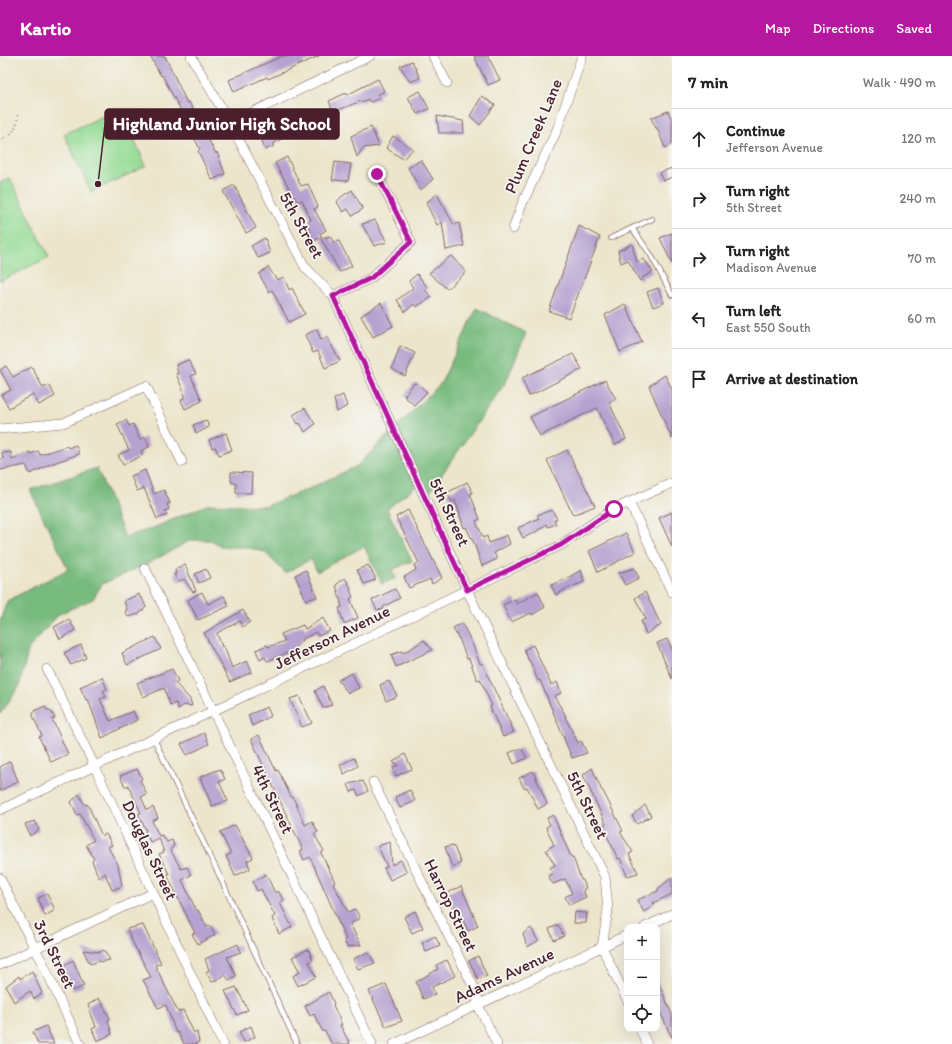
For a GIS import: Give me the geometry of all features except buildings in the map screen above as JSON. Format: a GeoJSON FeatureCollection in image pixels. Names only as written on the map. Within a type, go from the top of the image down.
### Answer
{"type":"FeatureCollection","features":[{"type":"Feature","properties":{"kind":"street","name":"5th Street"},"geometry":{"type":"LineString","coordinates":[[191,56],[230,123],[305,268],[333,296],[467,590],[605,877],[608,910],[602,947]]}},
{"type":"Feature","properties":{"kind":"street"},"geometry":{"type":"LineString","coordinates":[[230,123],[370,56]]}},
{"type":"Feature","properties":{"kind":"street"},"geometry":{"type":"LineString","coordinates":[[433,56],[447,84]]}},
{"type":"Feature","properties":{"kind":"street","name":"Plum Creek Lane"},"geometry":{"type":"LineString","coordinates":[[513,229],[527,192],[556,130],[582,56]]}},
{"type":"Feature","properties":{"kind":"street"},"geometry":{"type":"LineString","coordinates":[[333,296],[371,278],[411,242],[377,174]]}},
{"type":"Feature","properties":{"kind":"street"},"geometry":{"type":"LineString","coordinates":[[0,429],[63,423],[146,386],[182,462]]}},
{"type":"Feature","properties":{"kind":"street","name":"Jefferson Avenue"},"geometry":{"type":"LineString","coordinates":[[0,810],[213,711],[561,545],[614,509],[672,483]]}},
{"type":"Feature","properties":{"kind":"street"},"geometry":{"type":"LineString","coordinates":[[629,502],[672,592]]}},
{"type":"Feature","properties":{"kind":"street","name":"4th Street"},"geometry":{"type":"LineString","coordinates":[[144,568],[372,1044]]}},
{"type":"Feature","properties":{"kind":"street","name":"Douglas Street"},"geometry":{"type":"LineString","coordinates":[[47,669],[224,1044]]}},
{"type":"Feature","properties":{"kind":"street","name":"Harrop Street"},"geometry":{"type":"LineString","coordinates":[[373,782],[477,994],[478,1005],[497,1044]]}},
{"type":"Feature","properties":{"kind":"street","name":"3rd Street"},"geometry":{"type":"LineString","coordinates":[[0,878],[41,959],[80,1044]]}},
{"type":"Feature","properties":{"kind":"street"},"geometry":{"type":"LineString","coordinates":[[0,966],[153,893]]}},
{"type":"Feature","properties":{"kind":"street"},"geometry":{"type":"LineString","coordinates":[[651,924],[672,914]]}},
{"type":"Feature","properties":{"kind":"street","name":"Adams Avenue"},"geometry":{"type":"LineString","coordinates":[[394,1044],[624,936]]}},
{"type":"Feature","properties":{"kind":"street"},"geometry":{"type":"LineString","coordinates":[[602,947],[625,996]]}},
{"type":"Feature","properties":{"kind":"street"},"geometry":{"type":"LineString","coordinates":[[641,1032],[647,1044]]}},
{"type":"Feature","properties":{"kind":"lane"},"geometry":{"type":"LineString","coordinates":[[611,238],[652,219]]}},
{"type":"Feature","properties":{"kind":"lane"},"geometry":{"type":"LineString","coordinates":[[632,228],[650,255],[672,295]]}},
{"type":"Feature","properties":{"kind":"lane"},"geometry":{"type":"LineString","coordinates":[[154,738],[297,1044]]}},
{"type":"Feature","properties":{"kind":"path"},"geometry":{"type":"LineString","coordinates":[[0,140],[14,131],[18,124],[18,112]]}},
{"type":"Feature","properties":{"kind":"green space"},"geometry":{"type":"Polygon","coordinates":[[[114,111],[122,113],[146,166],[91,192],[64,134],[114,111]]]}},
{"type":"Feature","properties":{"kind":"green space"},"geometry":{"type":"Polygon","coordinates":[[[10,178],[49,257],[0,281],[0,183],[10,178]]]}},
{"type":"Feature","properties":{"kind":"green space"},"geometry":{"type":"Polygon","coordinates":[[[477,308],[526,333],[506,382],[429,493],[417,485],[387,509],[412,561],[392,570],[396,578],[382,584],[364,546],[317,572],[311,559],[285,573],[265,552],[246,547],[223,547],[210,540],[191,540],[151,562],[102,584],[93,599],[59,614],[29,648],[19,687],[0,714],[0,621],[7,601],[68,569],[30,490],[97,468],[125,537],[153,528],[209,504],[265,506],[306,490],[357,466],[441,383],[477,308]]]}},
{"type":"Feature","properties":{"kind":"place","name":"Highland Junior High School"},"geometry":{"type":"Point","coordinates":[98,184]}},
{"type":"Feature","properties":{"kind":"route"},"geometry":{"type":"LineString","coordinates":[[377,174],[411,242],[371,278],[333,296],[467,590],[561,545],[614,509]]}}]}
